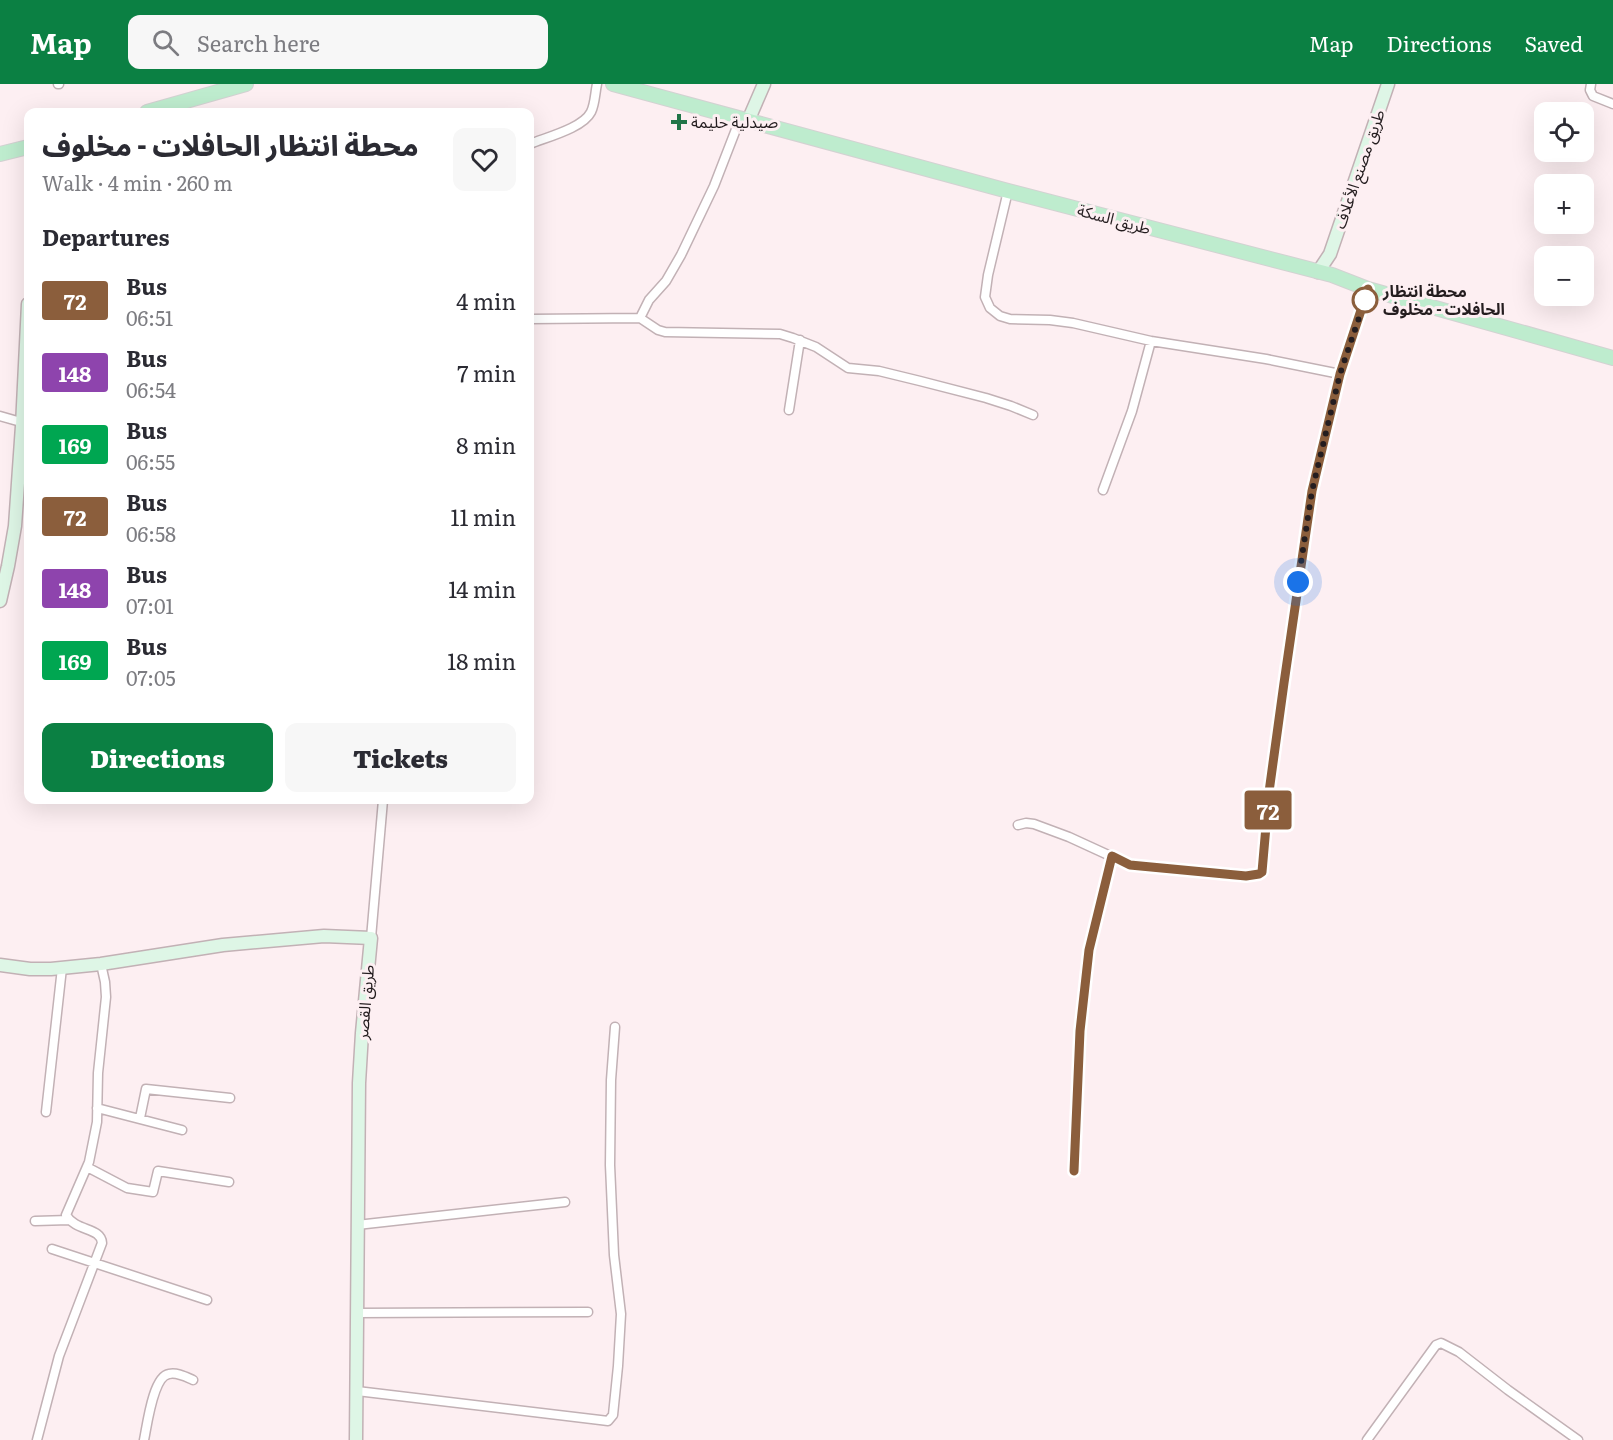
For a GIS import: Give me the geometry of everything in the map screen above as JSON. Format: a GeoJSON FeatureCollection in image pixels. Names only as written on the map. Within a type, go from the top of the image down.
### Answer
{"type":"FeatureCollection","features":[{"type":"Feature","properties":{"kind":"main road"},"geometry":{"type":"LineString","coordinates":[[161,108],[246,84]]}},
{"type":"Feature","properties":{"kind":"main road","name":"طريق السكة"},"geometry":{"type":"LineString","coordinates":[[613,84],[1325,274],[1368,289],[1613,358]]}},
{"type":"Feature","properties":{"kind":"main road"},"geometry":{"type":"LineString","coordinates":[[0,154],[24,148]]}},
{"type":"Feature","properties":{"kind":"street"},"geometry":{"type":"LineString","coordinates":[[534,142],[564,131],[587,118],[593,109],[597,84]]}},
{"type":"Feature","properties":{"kind":"street"},"geometry":{"type":"LineString","coordinates":[[640,318],[649,300],[666,281],[681,255],[744,120],[764,84]]}},
{"type":"Feature","properties":{"kind":"street","name":"طريق مصنع الأعلاف"},"geometry":{"type":"LineString","coordinates":[[1325,274],[1332,269],[1330,254],[1388,84]]}},
{"type":"Feature","properties":{"kind":"street"},"geometry":{"type":"LineString","coordinates":[[1591,84],[1590,90],[1593,96],[1613,104]]}},
{"type":"Feature","properties":{"kind":"street"},"geometry":{"type":"LineString","coordinates":[[1008,191],[985,297],[990,308],[1000,316],[1010,319],[1073,323],[1151,341],[1266,359],[1340,374]]}},
{"type":"Feature","properties":{"kind":"street"},"geometry":{"type":"LineString","coordinates":[[1018,825],[1034,824],[1130,865],[1246,876],[1262,872],[1276,737],[1311,503],[1340,374],[1368,289]]}},
{"type":"Feature","properties":{"kind":"street"},"geometry":{"type":"LineString","coordinates":[[534,319],[640,318],[665,332],[780,334],[816,347],[848,368],[879,371],[920,381],[994,400],[1033,415]]}},
{"type":"Feature","properties":{"kind":"street"},"geometry":{"type":"LineString","coordinates":[[789,410],[800,340]]}},
{"type":"Feature","properties":{"kind":"street"},"geometry":{"type":"LineString","coordinates":[[1103,490],[1132,411],[1151,341]]}},
{"type":"Feature","properties":{"kind":"street"},"geometry":{"type":"LineString","coordinates":[[0,416],[24,423]]}},
{"type":"Feature","properties":{"kind":"street"},"geometry":{"type":"LineString","coordinates":[[0,601],[15,526],[24,433]]}},
{"type":"Feature","properties":{"kind":"street"},"geometry":{"type":"LineString","coordinates":[[0,965],[30,969],[62,968],[223,945],[324,936],[371,938],[383,804]]}},
{"type":"Feature","properties":{"kind":"street"},"geometry":{"type":"LineString","coordinates":[[1074,1171],[1080,1031],[1089,950],[1112,856]]}},
{"type":"Feature","properties":{"kind":"street","name":"طريق القصر"},"geometry":{"type":"LineString","coordinates":[[356,1440],[358,1083],[371,938]]}},
{"type":"Feature","properties":{"kind":"street"},"geometry":{"type":"LineString","coordinates":[[37,1440],[59,1356],[102,1243],[102,1237],[74,1225],[66,1215],[87,1167],[95,1139],[100,1044],[106,997],[101,964]]}},
{"type":"Feature","properties":{"kind":"street"},"geometry":{"type":"LineString","coordinates":[[46,1112],[62,968]]}},
{"type":"Feature","properties":{"kind":"street"},"geometry":{"type":"LineString","coordinates":[[357,1391],[600,1420],[608,1420],[613,1415],[621,1314],[614,1255],[610,1165],[611,1080],[615,1027]]}},
{"type":"Feature","properties":{"kind":"street"},"geometry":{"type":"LineString","coordinates":[[140,1118],[146,1089],[230,1098]]}},
{"type":"Feature","properties":{"kind":"street"},"geometry":{"type":"LineString","coordinates":[[97,1108],[182,1130]]}},
{"type":"Feature","properties":{"kind":"street"},"geometry":{"type":"LineString","coordinates":[[87,1167],[127,1188],[153,1192],[158,1171],[229,1182]]}},
{"type":"Feature","properties":{"kind":"street"},"geometry":{"type":"LineString","coordinates":[[357,1225],[566,1202]]}},
{"type":"Feature","properties":{"kind":"street"},"geometry":{"type":"LineString","coordinates":[[35,1221],[69,1220]]}},
{"type":"Feature","properties":{"kind":"street"},"geometry":{"type":"LineString","coordinates":[[52,1249],[207,1300]]}},
{"type":"Feature","properties":{"kind":"street"},"geometry":{"type":"LineString","coordinates":[[357,1312],[588,1312]]}},
{"type":"Feature","properties":{"kind":"street"},"geometry":{"type":"LineString","coordinates":[[1367,1440],[1436,1345],[1441,1343],[1460,1352],[1578,1440]]}},
{"type":"Feature","properties":{"kind":"street"},"geometry":{"type":"LineString","coordinates":[[144,1440],[161,1377],[169,1374],[193,1380]]}},
{"type":"Feature","properties":{"kind":"bus line","name":"72"},"geometry":{"type":"LineString","coordinates":[[1074,1171],[1080,1031],[1089,950],[1112,856],[1130,865],[1246,876],[1262,872],[1269,792],[1312,491],[1340,374],[1368,289]]}},
{"type":"Feature","properties":{"kind":"place","name":"صيدلية حليمة"},"geometry":{"type":"Point","coordinates":[679,122]}},
{"type":"Feature","properties":{"kind":"place","name":"محطة انتظار الحافلات - مخلوف"},"geometry":{"type":"Point","coordinates":[1365,300]}},
{"type":"Feature","properties":{"kind":"route"},"geometry":{"type":"LineString","coordinates":[[1298,582],[1312,491],[1340,374],[1365,300]]}}]}
